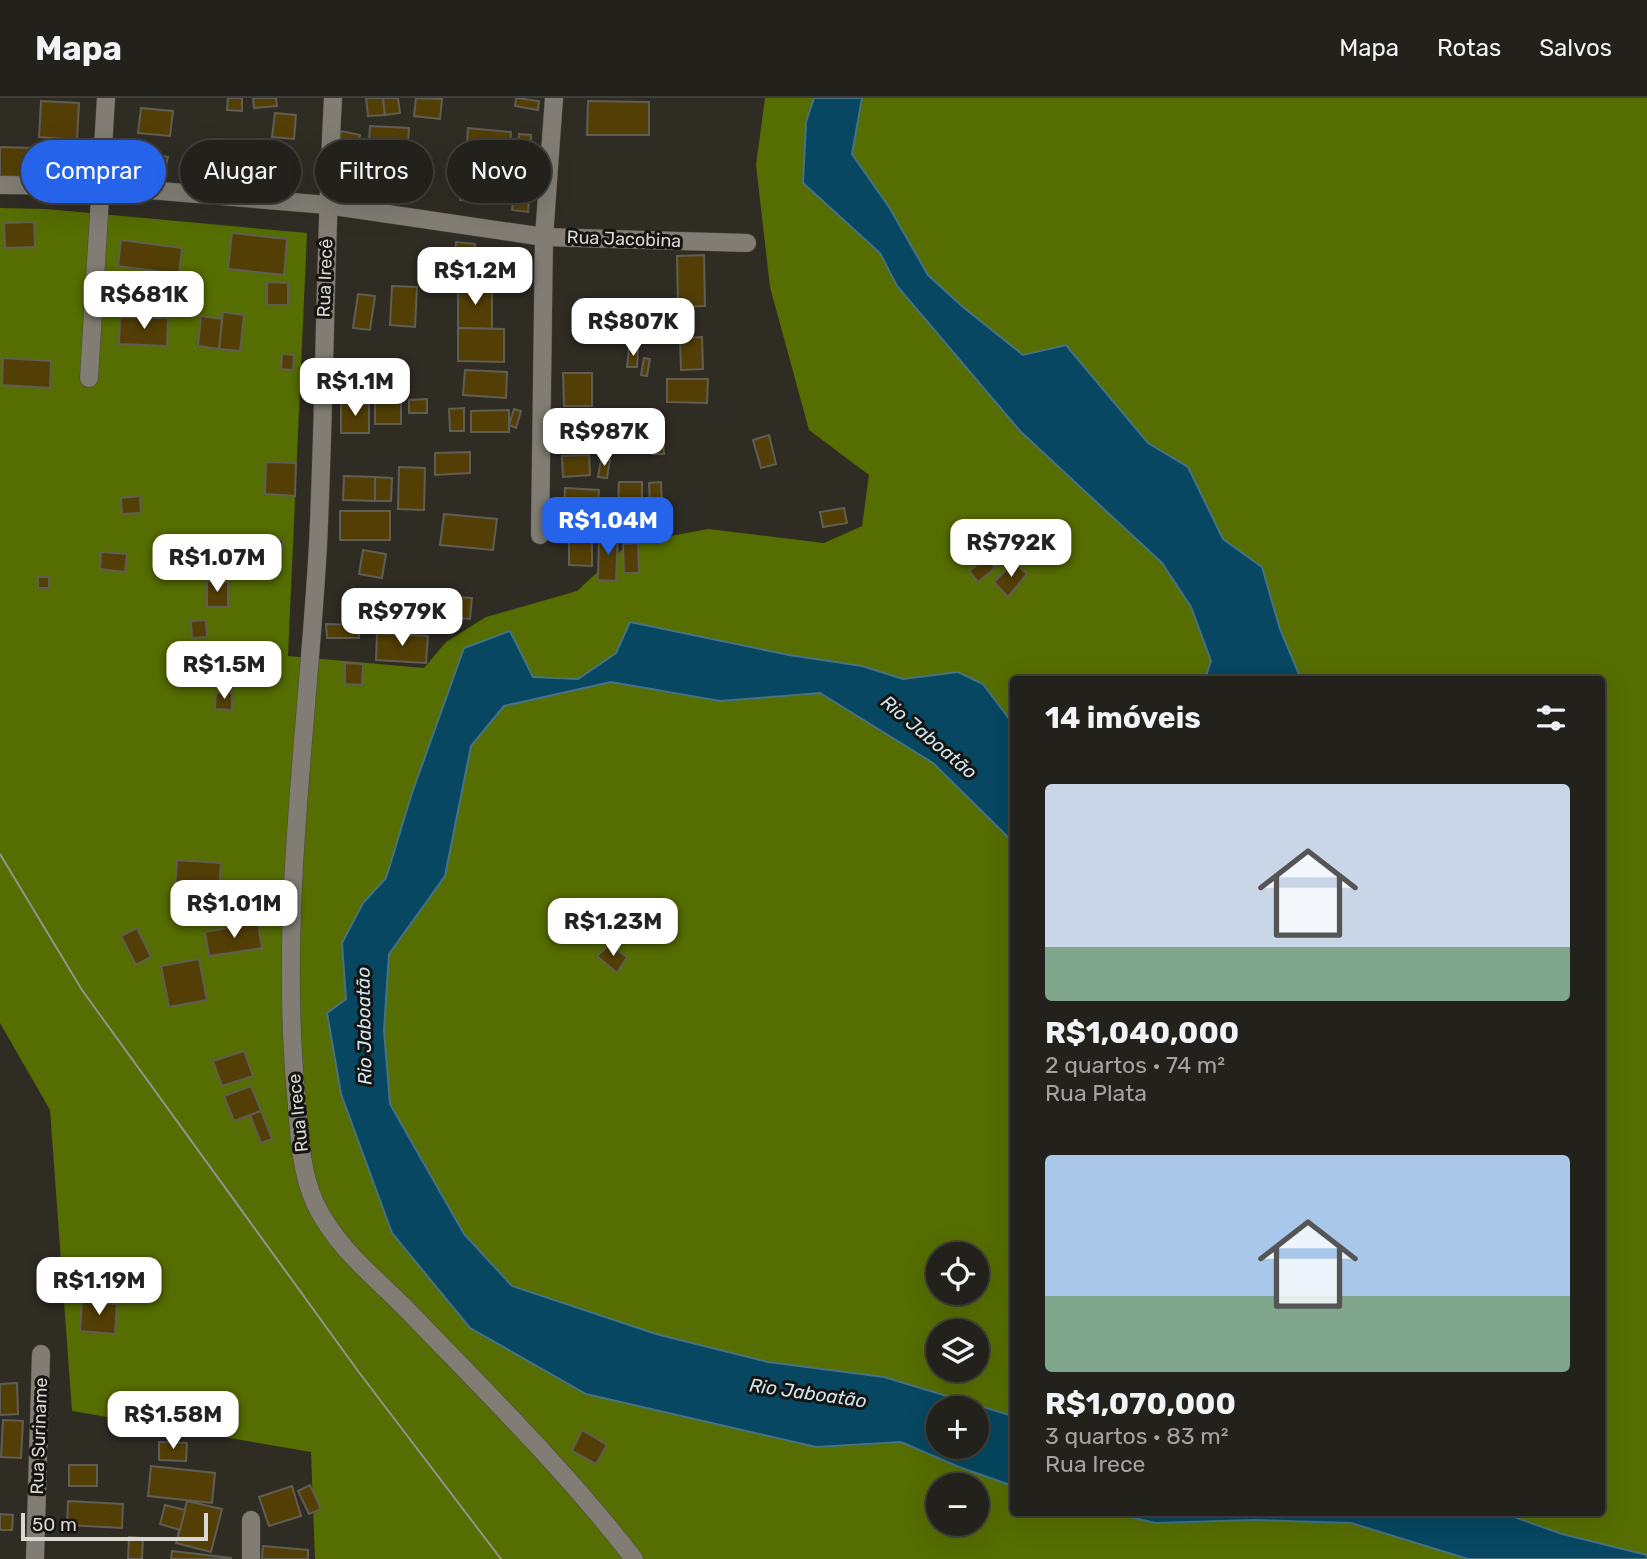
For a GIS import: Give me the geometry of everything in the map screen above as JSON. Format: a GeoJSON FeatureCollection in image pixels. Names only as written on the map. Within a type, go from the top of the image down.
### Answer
{"type":"FeatureCollection","features":[{"type":"Feature","properties":{"kind":"street"},"geometry":{"type":"LineString","coordinates":[[104,140],[106,98]]}},
{"type":"Feature","properties":{"kind":"street","name":"Rua Irecê"},"geometry":{"type":"LineString","coordinates":[[318,543],[327,205],[333,98]]}},
{"type":"Feature","properties":{"kind":"street"},"geometry":{"type":"LineString","coordinates":[[540,535],[544,237],[554,98]]}},
{"type":"Feature","properties":{"kind":"street","name":"Rua Jacobina"},"geometry":{"type":"LineString","coordinates":[[0,185],[21,185]]}},
{"type":"Feature","properties":{"kind":"street","name":"Rua Jacobina"},"geometry":{"type":"LineString","coordinates":[[166,191],[327,205],[544,237],[747,243]]}},
{"type":"Feature","properties":{"kind":"street"},"geometry":{"type":"LineString","coordinates":[[89,378],[100,203]]}},
{"type":"Feature","properties":{"kind":"street","name":"Rua Irece"},"geometry":{"type":"LineString","coordinates":[[318,543],[302,780],[294,838],[291,1037],[301,1152],[313,1199],[331,1232],[349,1255],[387,1290],[480,1386],[567,1480],[634,1559]]}},
{"type":"Feature","properties":{"kind":"street","name":"Rua Suriname"},"geometry":{"type":"LineString","coordinates":[[35,1559],[41,1354]]}},
{"type":"Feature","properties":{"kind":"street"},"geometry":{"type":"LineString","coordinates":[[251,1520],[251,1559]]}},
{"type":"Feature","properties":{"kind":"green space"},"geometry":{"type":"Polygon","coordinates":[[[765,98],[814,98],[806,122],[804,184],[880,253],[897,286],[1020,431],[1162,563],[1191,607],[1211,661],[1206,676],[1010,676],[1010,720],[984,684],[958,672],[903,679],[862,666],[789,655],[630,623],[616,653],[578,679],[533,677],[510,631],[465,648],[457,671],[461,791],[471,746],[504,706],[611,682],[720,701],[820,693],[933,763],[1010,839],[1010,1516],[1605,1516],[1605,676],[1300,676],[1280,629],[1262,567],[1223,539],[1188,467],[1148,443],[1110,401],[1023,355],[928,275],[889,207],[852,154],[862,98],[1647,98],[1647,1559],[315,1559],[311,1452],[72,1411],[50,1110],[0,1023],[0,208],[46,209],[307,233],[288,656],[424,668],[446,642],[486,617],[577,591],[628,544],[708,529],[824,543],[862,526],[869,475],[809,430],[770,287],[756,165],[765,98]],[[477,1249],[480,1333],[586,1394],[816,1447],[883,1377],[768,1362],[656,1334],[512,1286],[477,1249]]]}},
{"type":"Feature","properties":{"kind":"water"},"geometry":{"type":"Polygon","coordinates":[[[814,98],[862,98],[852,154],[889,207],[928,275],[1023,355],[1066,345],[1148,443],[1188,467],[1223,539],[1262,567],[1280,629],[1300,676],[1206,676],[1211,661],[1191,607],[1162,563],[1020,431],[897,286],[880,253],[803,183],[806,122],[814,98]]]}},
{"type":"Feature","properties":{"kind":"water","name":"Rio Jaboatão"},"geometry":{"type":"Polygon","coordinates":[[[630,622],[789,655],[862,666],[903,679],[958,672],[983,684],[1010,720],[1010,839],[933,763],[820,693],[720,701],[611,682],[504,706],[471,746],[445,876],[389,954],[384,1030],[390,1104],[464,1234],[512,1286],[656,1334],[768,1362],[884,1377],[947,1396],[926,1396],[926,1453],[901,1442],[816,1447],[586,1394],[470,1328],[392,1233],[341,1094],[327,1013],[346,999],[342,943],[363,903],[386,878],[412,793],[464,648],[510,631],[533,677],[578,679],[616,653],[630,622]]]}},
{"type":"Feature","properties":{"kind":"water"},"geometry":{"type":"Polygon","coordinates":[[[989,1409],[1010,1415],[1010,1485],[989,1478],[989,1473],[976,1473],[940,1459],[989,1459],[989,1409]]]}},
{"type":"Feature","properties":{"kind":"water"},"geometry":{"type":"Polygon","coordinates":[[[1126,1516],[1511,1516],[1562,1534],[1647,1555],[1647,1559],[1468,1559],[1351,1523],[1254,1520],[1155,1523],[1126,1516]]]}},
{"type":"Feature","properties":{"kind":"building"},"geometry":{"type":"Polygon","coordinates":[[[228,98],[242,98],[242,111],[227,110],[228,98]]]}},
{"type":"Feature","properties":{"kind":"building"},"geometry":{"type":"Polygon","coordinates":[[[253,98],[276,98],[277,106],[254,108],[253,98]]]}},
{"type":"Feature","properties":{"kind":"building"},"geometry":{"type":"Polygon","coordinates":[[[366,98],[383,98],[385,115],[368,116],[366,98]]]}},
{"type":"Feature","properties":{"kind":"building"},"geometry":{"type":"Polygon","coordinates":[[[383,98],[398,98],[400,113],[385,115],[383,98]]]}},
{"type":"Feature","properties":{"kind":"building"},"geometry":{"type":"Polygon","coordinates":[[[416,98],[442,99],[440,119],[414,116],[416,98]]]}},
{"type":"Feature","properties":{"kind":"building"},"geometry":{"type":"Polygon","coordinates":[[[516,98],[539,101],[538,110],[515,106],[516,98]]]}},
{"type":"Feature","properties":{"kind":"building"},"geometry":{"type":"Polygon","coordinates":[[[41,101],[79,103],[77,140],[39,137],[41,101]]]}},
{"type":"Feature","properties":{"kind":"building"},"geometry":{"type":"Polygon","coordinates":[[[588,101],[649,102],[649,135],[587,135],[588,101]]]}},
{"type":"Feature","properties":{"kind":"building"},"geometry":{"type":"Polygon","coordinates":[[[141,108],[173,111],[170,136],[138,133],[141,108]]]}},
{"type":"Feature","properties":{"kind":"building"},"geometry":{"type":"Polygon","coordinates":[[[275,113],[296,115],[294,139],[272,137],[275,113]]]}},
{"type":"Feature","properties":{"kind":"building"},"geometry":{"type":"Polygon","coordinates":[[[370,126],[409,128],[408,140],[369,140],[370,126]]]}},
{"type":"Feature","properties":{"kind":"building"},"geometry":{"type":"Polygon","coordinates":[[[468,128],[511,132],[510,140],[467,140],[468,128]]]}},
{"type":"Feature","properties":{"kind":"building"},"geometry":{"type":"Polygon","coordinates":[[[341,131],[360,135],[359,140],[339,140],[341,131]]]}},
{"type":"Feature","properties":{"kind":"building"},"geometry":{"type":"Polygon","coordinates":[[[519,134],[531,135],[531,140],[518,140],[519,134]]]}},
{"type":"Feature","properties":{"kind":"building"},"geometry":{"type":"Polygon","coordinates":[[[0,147],[21,148],[21,177],[0,176],[0,147]]]}},
{"type":"Feature","properties":{"kind":"building"},"geometry":{"type":"Polygon","coordinates":[[[513,203],[529,203],[528,212],[512,210],[513,203]]]}},
{"type":"Feature","properties":{"kind":"building"},"geometry":{"type":"Polygon","coordinates":[[[34,222],[35,247],[5,248],[4,223],[34,222]]]}},
{"type":"Feature","properties":{"kind":"building"},"geometry":{"type":"Polygon","coordinates":[[[232,233],[287,239],[284,275],[228,269],[232,233]]]}},
{"type":"Feature","properties":{"kind":"building"},"geometry":{"type":"Polygon","coordinates":[[[121,240],[182,248],[179,274],[118,266],[121,240]]]}},
{"type":"Feature","properties":{"kind":"building"},"geometry":{"type":"Polygon","coordinates":[[[456,242],[475,244],[472,278],[454,277],[456,242]]]}},
{"type":"Feature","properties":{"kind":"building"},"geometry":{"type":"Polygon","coordinates":[[[704,255],[705,306],[678,307],[677,256],[704,255]]]}},
{"type":"Feature","properties":{"kind":"building"},"geometry":{"type":"Polygon","coordinates":[[[267,282],[288,283],[288,305],[267,305],[267,282]]]}},
{"type":"Feature","properties":{"kind":"building"},"geometry":{"type":"Polygon","coordinates":[[[392,286],[417,287],[415,327],[390,325],[392,286]]]}},
{"type":"Feature","properties":{"kind":"building"},"geometry":{"type":"Polygon","coordinates":[[[458,286],[492,286],[492,329],[458,328],[458,286]]]}},
{"type":"Feature","properties":{"kind":"building"},"geometry":{"type":"Polygon","coordinates":[[[358,294],[375,296],[370,330],[353,328],[358,294]]]}},
{"type":"Feature","properties":{"kind":"building"},"geometry":{"type":"Polygon","coordinates":[[[579,299],[607,301],[606,327],[578,325],[579,299]]]}},
{"type":"Feature","properties":{"kind":"building"},"geometry":{"type":"Polygon","coordinates":[[[223,312],[244,315],[240,351],[219,349],[223,312]]]}},
{"type":"Feature","properties":{"kind":"building"},"geometry":{"type":"Polygon","coordinates":[[[201,316],[222,319],[219,349],[198,346],[201,316]]]}},
{"type":"Feature","properties":{"kind":"building"},"geometry":{"type":"Polygon","coordinates":[[[120,317],[168,318],[167,346],[119,344],[120,317]]]}},
{"type":"Feature","properties":{"kind":"building"},"geometry":{"type":"Polygon","coordinates":[[[458,328],[504,329],[504,362],[458,361],[458,328]]]}},
{"type":"Feature","properties":{"kind":"building"},"geometry":{"type":"Polygon","coordinates":[[[702,337],[703,369],[681,370],[680,338],[702,337]]]}},
{"type":"Feature","properties":{"kind":"building"},"geometry":{"type":"Polygon","coordinates":[[[629,348],[638,349],[637,367],[627,367],[629,348]]]}},
{"type":"Feature","properties":{"kind":"building"},"geometry":{"type":"Polygon","coordinates":[[[282,354],[294,355],[293,370],[281,369],[282,354]]]}},
{"type":"Feature","properties":{"kind":"building"},"geometry":{"type":"Polygon","coordinates":[[[3,358],[51,361],[50,388],[2,385],[3,358]]]}},
{"type":"Feature","properties":{"kind":"building"},"geometry":{"type":"Polygon","coordinates":[[[644,358],[650,359],[647,376],[641,375],[644,358]]]}},
{"type":"Feature","properties":{"kind":"building"},"geometry":{"type":"Polygon","coordinates":[[[465,370],[507,372],[506,398],[463,395],[465,370]]]}},
{"type":"Feature","properties":{"kind":"building"},"geometry":{"type":"Polygon","coordinates":[[[563,373],[592,373],[592,406],[564,406],[563,373]]]}},
{"type":"Feature","properties":{"kind":"building"},"geometry":{"type":"Polygon","coordinates":[[[667,379],[708,379],[707,403],[667,402],[667,379]]]}},
{"type":"Feature","properties":{"kind":"building"},"geometry":{"type":"Polygon","coordinates":[[[427,399],[427,413],[409,413],[409,400],[427,399]]]}},
{"type":"Feature","properties":{"kind":"building"},"geometry":{"type":"Polygon","coordinates":[[[341,403],[369,404],[369,433],[341,433],[341,403]]]}},
{"type":"Feature","properties":{"kind":"building"},"geometry":{"type":"Polygon","coordinates":[[[375,403],[401,403],[401,424],[375,424],[375,403]]]}},
{"type":"Feature","properties":{"kind":"building"},"geometry":{"type":"Polygon","coordinates":[[[464,408],[464,431],[450,431],[449,409],[464,408]]]}},
{"type":"Feature","properties":{"kind":"building"},"geometry":{"type":"Polygon","coordinates":[[[514,409],[521,411],[516,428],[509,425],[514,409]]]}},
{"type":"Feature","properties":{"kind":"building"},"geometry":{"type":"Polygon","coordinates":[[[509,410],[509,432],[471,432],[471,411],[509,410]]]}},
{"type":"Feature","properties":{"kind":"building"},"geometry":{"type":"Polygon","coordinates":[[[558,411],[587,413],[586,433],[558,431],[558,411]]]}},
{"type":"Feature","properties":{"kind":"building"},"geometry":{"type":"Polygon","coordinates":[[[587,413],[644,417],[642,448],[585,444],[587,413]]]}},
{"type":"Feature","properties":{"kind":"building"},"geometry":{"type":"Polygon","coordinates":[[[769,435],[776,464],[761,468],[753,440],[769,435]]]}},
{"type":"Feature","properties":{"kind":"building"},"geometry":{"type":"Polygon","coordinates":[[[663,436],[664,454],[652,454],[651,437],[663,436]]]}},
{"type":"Feature","properties":{"kind":"building"},"geometry":{"type":"Polygon","coordinates":[[[470,452],[470,473],[435,475],[435,453],[470,452]]]}},
{"type":"Feature","properties":{"kind":"building"},"geometry":{"type":"Polygon","coordinates":[[[589,455],[590,475],[563,477],[562,456],[589,455]]]}},
{"type":"Feature","properties":{"kind":"building"},"geometry":{"type":"Polygon","coordinates":[[[601,459],[610,460],[607,478],[598,477],[601,459]]]}},
{"type":"Feature","properties":{"kind":"building"},"geometry":{"type":"Polygon","coordinates":[[[266,462],[296,463],[295,496],[265,494],[266,462]]]}},
{"type":"Feature","properties":{"kind":"building"},"geometry":{"type":"Polygon","coordinates":[[[399,467],[425,468],[424,510],[398,509],[399,467]]]}},
{"type":"Feature","properties":{"kind":"building"},"geometry":{"type":"Polygon","coordinates":[[[344,476],[375,477],[375,501],[343,500],[344,476]]]}},
{"type":"Feature","properties":{"kind":"building"},"geometry":{"type":"Polygon","coordinates":[[[375,477],[392,478],[391,501],[375,501],[375,477]]]}},
{"type":"Feature","properties":{"kind":"building"},"geometry":{"type":"Polygon","coordinates":[[[619,482],[642,482],[642,505],[618,505],[619,482]]]}},
{"type":"Feature","properties":{"kind":"building"},"geometry":{"type":"Polygon","coordinates":[[[661,482],[662,505],[650,505],[649,483],[661,482]]]}},
{"type":"Feature","properties":{"kind":"building"},"geometry":{"type":"Polygon","coordinates":[[[565,488],[599,490],[597,514],[564,512],[565,488]]]}},
{"type":"Feature","properties":{"kind":"building"},"geometry":{"type":"Polygon","coordinates":[[[140,496],[141,513],[122,514],[121,498],[140,496]]]}},
{"type":"Feature","properties":{"kind":"building"},"geometry":{"type":"Polygon","coordinates":[[[844,508],[847,523],[823,527],[820,512],[844,508]]]}},
{"type":"Feature","properties":{"kind":"building"},"geometry":{"type":"Polygon","coordinates":[[[621,510],[637,512],[635,522],[620,520],[621,510]]]}},
{"type":"Feature","properties":{"kind":"building"},"geometry":{"type":"Polygon","coordinates":[[[340,511],[390,511],[390,540],[340,540],[340,511]]]}},
{"type":"Feature","properties":{"kind":"building"},"geometry":{"type":"Polygon","coordinates":[[[444,514],[497,519],[493,550],[440,545],[444,514]]]}},
{"type":"Feature","properties":{"kind":"building"},"geometry":{"type":"Polygon","coordinates":[[[569,531],[592,532],[592,566],[569,565],[569,531]]]}},
{"type":"Feature","properties":{"kind":"building"},"geometry":{"type":"Polygon","coordinates":[[[599,534],[618,535],[616,581],[598,580],[599,534]]]}},
{"type":"Feature","properties":{"kind":"building"},"geometry":{"type":"Polygon","coordinates":[[[244,535],[283,540],[280,564],[241,559],[244,535]]]}},
{"type":"Feature","properties":{"kind":"building"},"geometry":{"type":"Polygon","coordinates":[[[638,543],[639,573],[624,573],[623,544],[638,543]]]}},
{"type":"Feature","properties":{"kind":"building"},"geometry":{"type":"Polygon","coordinates":[[[363,550],[386,554],[382,578],[359,574],[363,550]]]}},
{"type":"Feature","properties":{"kind":"building"},"geometry":{"type":"Polygon","coordinates":[[[101,552],[127,554],[125,572],[100,569],[101,552]]]}},
{"type":"Feature","properties":{"kind":"building"},"geometry":{"type":"Polygon","coordinates":[[[987,557],[995,568],[978,582],[969,571],[987,557]]]}},
{"type":"Feature","properties":{"kind":"building"},"geometry":{"type":"Polygon","coordinates":[[[1014,562],[1027,574],[1008,597],[994,582],[1014,562]]]}},
{"type":"Feature","properties":{"kind":"building"},"geometry":{"type":"Polygon","coordinates":[[[38,577],[49,577],[49,588],[38,588],[38,577]]]}},
{"type":"Feature","properties":{"kind":"building"},"geometry":{"type":"Polygon","coordinates":[[[207,581],[228,582],[228,607],[207,607],[207,581]]]}},
{"type":"Feature","properties":{"kind":"building"},"geometry":{"type":"Polygon","coordinates":[[[389,592],[422,594],[421,627],[388,625],[389,592]]]}},
{"type":"Feature","properties":{"kind":"building"},"geometry":{"type":"Polygon","coordinates":[[[436,596],[472,598],[470,619],[435,616],[436,596]]]}},
{"type":"Feature","properties":{"kind":"building"},"geometry":{"type":"Polygon","coordinates":[[[206,620],[207,637],[192,638],[191,621],[206,620]]]}},
{"type":"Feature","properties":{"kind":"building"},"geometry":{"type":"Polygon","coordinates":[[[326,624],[359,625],[359,638],[327,638],[326,624]]]}},
{"type":"Feature","properties":{"kind":"building"},"geometry":{"type":"Polygon","coordinates":[[[377,633],[428,636],[426,663],[376,660],[377,633]]]}},
{"type":"Feature","properties":{"kind":"building"},"geometry":{"type":"Polygon","coordinates":[[[345,663],[363,664],[362,685],[345,684],[345,663]]]}},
{"type":"Feature","properties":{"kind":"building"},"geometry":{"type":"Polygon","coordinates":[[[216,692],[232,693],[232,710],[215,709],[216,692]]]}},
{"type":"Feature","properties":{"kind":"building"},"geometry":{"type":"Polygon","coordinates":[[[177,860],[221,863],[218,906],[174,903],[177,860]]]}},
{"type":"Feature","properties":{"kind":"building"},"geometry":{"type":"Polygon","coordinates":[[[258,923],[262,948],[209,956],[205,932],[258,923]]]}},
{"type":"Feature","properties":{"kind":"building"},"geometry":{"type":"Polygon","coordinates":[[[137,928],[151,957],[136,965],[121,936],[137,928]]]}},
{"type":"Feature","properties":{"kind":"building"},"geometry":{"type":"Polygon","coordinates":[[[609,945],[627,957],[617,973],[597,956],[609,945]]]}},
{"type":"Feature","properties":{"kind":"building"},"geometry":{"type":"Polygon","coordinates":[[[199,959],[207,1000],[169,1007],[161,966],[199,959]]]}},
{"type":"Feature","properties":{"kind":"building"},"geometry":{"type":"Polygon","coordinates":[[[244,1051],[253,1076],[222,1086],[213,1061],[244,1051]]]}},
{"type":"Feature","properties":{"kind":"building"},"geometry":{"type":"Polygon","coordinates":[[[251,1086],[261,1111],[234,1121],[224,1096],[251,1086]]]}},
{"type":"Feature","properties":{"kind":"building"},"geometry":{"type":"Polygon","coordinates":[[[261,1111],[272,1139],[261,1143],[250,1115],[261,1111]]]}},
{"type":"Feature","properties":{"kind":"building"},"geometry":{"type":"Polygon","coordinates":[[[82,1301],[117,1304],[115,1334],[80,1331],[82,1301]]]}},
{"type":"Feature","properties":{"kind":"building"},"geometry":{"type":"Polygon","coordinates":[[[17,1383],[18,1414],[0,1415],[0,1384],[17,1383]]]}},
{"type":"Feature","properties":{"kind":"building"},"geometry":{"type":"Polygon","coordinates":[[[3,1420],[23,1421],[21,1458],[1,1457],[3,1420]]]}},
{"type":"Feature","properties":{"kind":"building"},"geometry":{"type":"Polygon","coordinates":[[[582,1430],[607,1445],[596,1464],[572,1451],[582,1430]]]}},
{"type":"Feature","properties":{"kind":"building"},"geometry":{"type":"Polygon","coordinates":[[[159,1442],[187,1443],[186,1461],[159,1460],[159,1442]]]}},
{"type":"Feature","properties":{"kind":"building"},"geometry":{"type":"Polygon","coordinates":[[[69,1465],[97,1465],[97,1486],[69,1486],[69,1465]]]}},
{"type":"Feature","properties":{"kind":"building"},"geometry":{"type":"Polygon","coordinates":[[[151,1466],[215,1473],[212,1503],[148,1496],[151,1466]]]}},
{"type":"Feature","properties":{"kind":"building"},"geometry":{"type":"Polygon","coordinates":[[[310,1485],[321,1509],[309,1514],[298,1491],[310,1485]]]}},
{"type":"Feature","properties":{"kind":"building"},"geometry":{"type":"Polygon","coordinates":[[[292,1486],[301,1516],[269,1526],[259,1497],[292,1486]]]}},
{"type":"Feature","properties":{"kind":"building"},"geometry":{"type":"Polygon","coordinates":[[[68,1501],[123,1504],[122,1528],[67,1525],[68,1501]]]}},
{"type":"Feature","properties":{"kind":"building"},"geometry":{"type":"Polygon","coordinates":[[[187,1501],[222,1509],[211,1552],[176,1543],[187,1501]]]}},
{"type":"Feature","properties":{"kind":"building"},"geometry":{"type":"Polygon","coordinates":[[[165,1505],[185,1510],[180,1530],[160,1524],[165,1505]]]}},
{"type":"Feature","properties":{"kind":"building"},"geometry":{"type":"Polygon","coordinates":[[[0,1514],[13,1515],[12,1530],[0,1530],[0,1514]]]}},
{"type":"Feature","properties":{"kind":"building"},"geometry":{"type":"Polygon","coordinates":[[[129,1537],[143,1538],[142,1559],[128,1559],[129,1537]]]}},
{"type":"Feature","properties":{"kind":"building"},"geometry":{"type":"Polygon","coordinates":[[[263,1546],[308,1550],[308,1559],[262,1559],[263,1546]]]}},
{"type":"Feature","properties":{"kind":"building"},"geometry":{"type":"Polygon","coordinates":[[[172,1551],[231,1558],[231,1559],[171,1559],[172,1551]]]}},
{"type":"Feature","properties":{"kind":"tram line"},"geometry":{"type":"LineString","coordinates":[[0,854],[82,990],[358,1371],[501,1559]]}}]}
